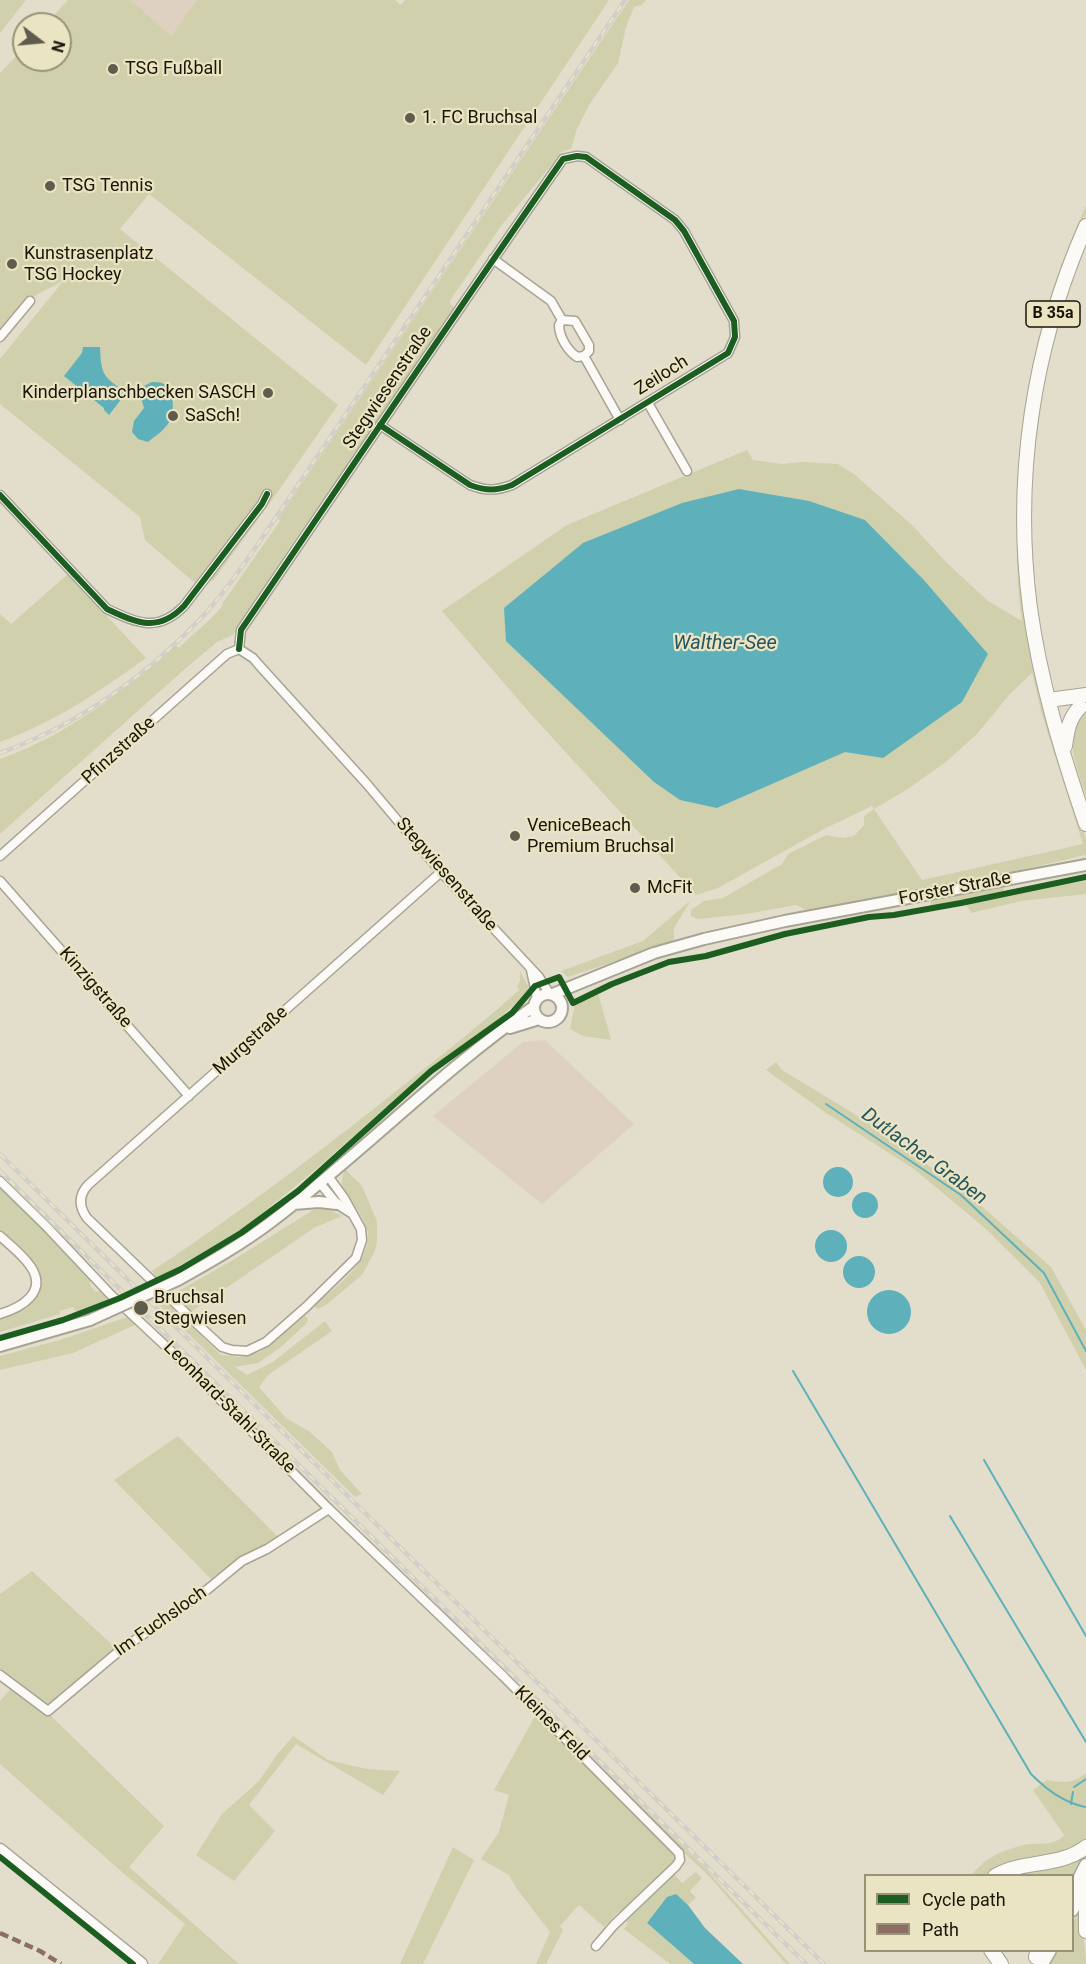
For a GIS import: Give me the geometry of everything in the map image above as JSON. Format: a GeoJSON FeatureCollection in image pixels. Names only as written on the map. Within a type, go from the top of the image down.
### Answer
{"type":"FeatureCollection","features":[{"type":"Feature","properties":{"kind":"main road","name":"B 35a"},"geometry":{"type":"LineString","coordinates":[[1086,226],[1069,266],[1050,326],[1035,388],[1027,444],[1024,495],[1025,555],[1031,610],[1050,705],[1086,824]]}},
{"type":"Feature","properties":{"kind":"main road"},"geometry":{"type":"LineString","coordinates":[[1050,705],[1061,711],[1084,702]]}},
{"type":"Feature","properties":{"kind":"main road"},"geometry":{"type":"LineString","coordinates":[[1064,751],[1068,725],[1072,716],[1084,702]]}},
{"type":"Feature","properties":{"kind":"main road"},"geometry":{"type":"LineString","coordinates":[[997,1874],[1017,1866],[1068,1859],[1086,1847]]}},
{"type":"Feature","properties":{"kind":"main road"},"geometry":{"type":"LineString","coordinates":[[0,1850],[138,1962]]}},
{"type":"Feature","properties":{"kind":"main road"},"geometry":{"type":"LineString","coordinates":[[1074,1889],[1086,1865]]}},
{"type":"Feature","properties":{"kind":"main road"},"geometry":{"type":"LineString","coordinates":[[1074,1906],[1086,1885]]}},
{"type":"Feature","properties":{"kind":"main road"},"geometry":{"type":"LineString","coordinates":[[1086,1904],[1086,1931]]}},
{"type":"Feature","properties":{"kind":"street","name":"Stegwiesenstraße"},"geometry":{"type":"LineString","coordinates":[[551,994],[543,982],[441,872],[366,783],[253,658],[239,650],[241,630],[562,159],[577,156]]}},
{"type":"Feature","properties":{"kind":"street","name":"Zeiloch"},"geometry":{"type":"LineString","coordinates":[[380,425],[470,485],[483,490],[498,490],[512,485],[728,352],[735,337],[734,321],[684,231],[675,220],[586,157],[577,156]]}},
{"type":"Feature","properties":{"kind":"street"},"geometry":{"type":"LineString","coordinates":[[493,260],[551,301],[562,320]]}},
{"type":"Feature","properties":{"kind":"street"},"geometry":{"type":"LineString","coordinates":[[0,337],[30,301]]}},
{"type":"Feature","properties":{"kind":"street"},"geometry":{"type":"LineString","coordinates":[[562,320],[575,321],[589,345],[589,351],[584,356],[577,357],[572,353],[559,333],[562,320]]}},
{"type":"Feature","properties":{"kind":"street"},"geometry":{"type":"LineString","coordinates":[[584,356],[620,420]]}},
{"type":"Feature","properties":{"kind":"street","name":"Zeiloch"},"geometry":{"type":"LineString","coordinates":[[648,403],[687,471]]}},
{"type":"Feature","properties":{"kind":"street"},"geometry":{"type":"LineString","coordinates":[[0,495],[107,609],[127,619],[149,623],[165,621],[184,606],[267,494]]}},
{"type":"Feature","properties":{"kind":"street","name":"Pfinzstraße"},"geometry":{"type":"LineString","coordinates":[[0,856],[227,654],[239,650]]}},
{"type":"Feature","properties":{"kind":"street","name":"Forster Straße"},"geometry":{"type":"LineString","coordinates":[[551,994],[654,953],[704,939],[785,921],[1086,865]]}},
{"type":"Feature","properties":{"kind":"street","name":"Murgstraße"},"geometry":{"type":"LineString","coordinates":[[352,1214],[361,1229],[362,1240],[356,1258],[266,1342],[253,1349],[239,1352],[222,1347],[196,1323],[87,1218],[81,1205],[84,1190],[441,872]]}},
{"type":"Feature","properties":{"kind":"street","name":"Kinzigstraße"},"geometry":{"type":"LineString","coordinates":[[0,881],[189,1096]]}},
{"type":"Feature","properties":{"kind":"street"},"geometry":{"type":"LineString","coordinates":[[531,969],[539,1019]]}},
{"type":"Feature","properties":{"kind":"street","name":"Forster Straße"},"geometry":{"type":"LineString","coordinates":[[562,1005],[583,983]]}},
{"type":"Feature","properties":{"kind":"street"},"geometry":{"type":"LineString","coordinates":[[0,1346],[90,1320],[178,1280],[226,1253],[324,1179],[438,1080],[485,1042],[504,1030],[535,1003],[551,994],[559,999],[562,1005],[557,1019],[546,1022],[539,1019],[504,1030]]}},
{"type":"Feature","properties":{"kind":"street"},"geometry":{"type":"LineString","coordinates":[[324,1179],[337,1204]]}},
{"type":"Feature","properties":{"kind":"street"},"geometry":{"type":"LineString","coordinates":[[324,1179],[344,1198],[352,1214]]}},
{"type":"Feature","properties":{"kind":"street","name":"Leonhard-Stahl-Straße"},"geometry":{"type":"LineString","coordinates":[[0,1181],[111,1295],[200,1378],[329,1509]]}},
{"type":"Feature","properties":{"kind":"street"},"geometry":{"type":"LineString","coordinates":[[293,1204],[319,1202],[337,1204],[352,1214]]}},
{"type":"Feature","properties":{"kind":"street"},"geometry":{"type":"LineString","coordinates":[[0,1236],[27,1263],[35,1278],[32,1295],[20,1307],[0,1314]]}},
{"type":"Feature","properties":{"kind":"street","name":"Im Fuchsloch"},"geometry":{"type":"LineString","coordinates":[[0,1675],[48,1711],[118,1652],[217,1583],[242,1561],[267,1550],[329,1509]]}},
{"type":"Feature","properties":{"kind":"street","name":"Kleines Feld"},"geometry":{"type":"LineString","coordinates":[[329,1509],[503,1676],[679,1853],[680,1860],[676,1866],[614,1925],[596,1946]]}},
{"type":"Feature","properties":{"kind":"shaded area"},"geometry":{"type":"Polygon","coordinates":[[[131,0],[197,0],[171,36],[131,0]]]}},
{"type":"Feature","properties":{"kind":"shaded area"},"geometry":{"type":"Polygon","coordinates":[[[545,1040],[634,1124],[542,1204],[433,1116],[523,1042],[545,1040]]]}},
{"type":"Feature","properties":{"kind":"green space"},"geometry":{"type":"Polygon","coordinates":[[[0,0],[26,0],[17,12],[12,12],[12,18],[0,33],[0,0]]]}},
{"type":"Feature","properties":{"kind":"green space"},"geometry":{"type":"Polygon","coordinates":[[[68,0],[131,0],[171,36],[197,0],[395,0],[401,5],[405,0],[609,0],[366,365],[149,194],[120,229],[338,405],[213,581],[195,583],[145,540],[140,517],[0,404],[0,359],[64,280],[24,302],[0,331],[0,73],[12,60],[12,72],[72,72],[72,12],[57,12],[68,0]]]}},
{"type":"Feature","properties":{"kind":"green space"},"geometry":{"type":"Polygon","coordinates":[[[629,0],[646,0],[642,5],[634,7],[626,27],[618,63],[589,105],[577,129],[571,149],[563,151],[501,226],[449,302],[455,308],[233,635],[217,642],[186,668],[0,834],[0,759],[49,738],[93,711],[176,645],[179,648],[223,605],[280,521],[278,519],[629,0]]]}},
{"type":"Feature","properties":{"kind":"green space"},"geometry":{"type":"Polygon","coordinates":[[[1086,206],[1086,214],[1066,261],[1020,493],[1050,731],[1086,839],[1086,856],[983,879],[806,910],[796,905],[746,914],[698,919],[691,916],[691,910],[704,901],[723,898],[782,864],[788,854],[826,835],[843,838],[854,836],[864,825],[864,816],[874,809],[872,806],[824,829],[718,888],[696,895],[528,711],[442,611],[567,525],[747,450],[753,460],[782,464],[803,462],[838,464],[854,474],[912,525],[947,563],[988,601],[1022,621],[1017,542],[1018,475],[1022,435],[1034,357],[1056,281],[1086,206]],[[865,520],[717,808],[845,751],[883,758],[988,654],[923,579],[865,520]],[[1032,673],[1009,695],[977,734],[947,761],[908,789],[874,809],[922,880],[1083,844],[1042,715],[1032,673]]]}},
{"type":"Feature","properties":{"kind":"green space"},"geometry":{"type":"Polygon","coordinates":[[[68,574],[146,658],[58,715],[0,742],[0,614],[11,624],[68,574]]]}},
{"type":"Feature","properties":{"kind":"green space"},"geometry":{"type":"Polygon","coordinates":[[[1086,712],[1086,796],[1073,752],[1072,740],[1078,720],[1086,712]]]}},
{"type":"Feature","properties":{"kind":"green space"},"geometry":{"type":"Polygon","coordinates":[[[1086,881],[1086,894],[1021,901],[971,913],[966,904],[931,907],[930,899],[1003,886],[1005,895],[1086,881]]]}},
{"type":"Feature","properties":{"kind":"green space"},"geometry":{"type":"Polygon","coordinates":[[[691,900],[674,928],[674,941],[568,977],[561,971],[643,941],[691,900]]]}},
{"type":"Feature","properties":{"kind":"green space"},"geometry":{"type":"Polygon","coordinates":[[[520,971],[529,988],[488,1028],[431,1068],[315,1170],[243,1229],[157,1279],[152,1271],[299,1166],[486,1019],[519,990],[517,986],[520,981],[520,971]]]}},
{"type":"Feature","properties":{"kind":"green space"},"geometry":{"type":"Polygon","coordinates":[[[598,993],[611,1040],[583,1036],[570,1029],[575,1004],[598,993]]]}},
{"type":"Feature","properties":{"kind":"green space"},"geometry":{"type":"Polygon","coordinates":[[[776,1062],[782,1070],[866,1121],[963,1190],[1051,1267],[1086,1330],[1086,1370],[1040,1283],[986,1229],[914,1169],[823,1111],[766,1070],[776,1062]]]}},
{"type":"Feature","properties":{"kind":"green space"},"geometry":{"type":"Polygon","coordinates":[[[345,1169],[362,1186],[377,1221],[377,1242],[374,1253],[362,1275],[318,1309],[313,1306],[348,1275],[363,1256],[367,1246],[368,1232],[365,1224],[342,1185],[345,1169]]]}},
{"type":"Feature","properties":{"kind":"green space"},"geometry":{"type":"Polygon","coordinates":[[[0,1184],[77,1261],[90,1278],[90,1285],[96,1292],[102,1289],[111,1299],[76,1312],[73,1307],[60,1311],[60,1314],[0,1332],[0,1318],[26,1307],[35,1296],[30,1260],[0,1230],[0,1184]]]}},
{"type":"Feature","properties":{"kind":"green space"},"geometry":{"type":"Polygon","coordinates":[[[328,1209],[342,1216],[314,1228],[191,1312],[175,1293],[313,1210],[328,1209]]]}},
{"type":"Feature","properties":{"kind":"green space"},"geometry":{"type":"Polygon","coordinates":[[[163,1299],[221,1355],[240,1357],[260,1352],[302,1317],[308,1318],[307,1323],[281,1347],[258,1363],[235,1367],[247,1375],[273,1362],[325,1321],[332,1331],[268,1375],[259,1387],[286,1418],[310,1432],[332,1452],[340,1470],[362,1494],[355,1497],[156,1302],[163,1299]]]}},
{"type":"Feature","properties":{"kind":"green space"},"geometry":{"type":"Polygon","coordinates":[[[130,1316],[139,1323],[73,1353],[0,1370],[0,1356],[60,1340],[130,1316]]]}},
{"type":"Feature","properties":{"kind":"green space"},"geometry":{"type":"Polygon","coordinates":[[[245,1420],[706,1869],[790,1964],[786,1964],[709,1876],[678,1847],[678,1859],[624,1913],[618,1912],[604,1927],[579,1905],[560,1926],[563,1930],[546,1964],[536,1964],[550,1932],[509,1875],[481,1859],[499,1832],[509,1795],[494,1790],[539,1709],[245,1420]]]}},
{"type":"Feature","properties":{"kind":"green space"},"geometry":{"type":"Polygon","coordinates":[[[178,1436],[280,1539],[214,1582],[114,1480],[178,1436]]]}},
{"type":"Feature","properties":{"kind":"green space"},"geometry":{"type":"Polygon","coordinates":[[[32,1571],[118,1650],[54,1702],[48,1704],[40,1702],[0,1669],[0,1594],[32,1571]]]}},
{"type":"Feature","properties":{"kind":"green space"},"geometry":{"type":"Polygon","coordinates":[[[12,1687],[47,1712],[164,1826],[129,1867],[239,1964],[158,1964],[185,1924],[123,1873],[0,1764],[0,1701],[12,1687]]]}},
{"type":"Feature","properties":{"kind":"green space"},"geometry":{"type":"Polygon","coordinates":[[[293,1736],[328,1760],[367,1769],[400,1771],[383,1795],[296,1744],[249,1805],[275,1831],[234,1881],[196,1855],[222,1814],[259,1781],[293,1736]]]}},
{"type":"Feature","properties":{"kind":"green space"},"geometry":{"type":"Polygon","coordinates":[[[1086,1773],[1086,1840],[1070,1854],[993,1874],[973,1874],[982,1864],[1001,1852],[1024,1845],[1051,1843],[1060,1839],[1064,1835],[1033,1790],[1047,1780],[1068,1782],[1086,1773]]]}},
{"type":"Feature","properties":{"kind":"green space"},"geometry":{"type":"Polygon","coordinates":[[[453,1847],[474,1860],[423,1964],[400,1964],[453,1847]]]}},
{"type":"Feature","properties":{"kind":"green space"},"geometry":{"type":"Polygon","coordinates":[[[1081,1860],[1074,1876],[1018,1874],[1062,1866],[1081,1860]]]}},
{"type":"Feature","properties":{"kind":"green space"},"geometry":{"type":"Polygon","coordinates":[[[672,1872],[682,1883],[696,1872],[702,1878],[690,1891],[696,1898],[688,1905],[676,1895],[647,1923],[694,1964],[670,1964],[624,1929],[628,1923],[625,1919],[672,1872]]]}},
{"type":"Feature","properties":{"kind":"green space"},"geometry":{"type":"Polygon","coordinates":[[[1079,1910],[1081,1911],[1086,1964],[1050,1964],[1057,1952],[1074,1952],[1074,1921],[1079,1910]]]}},
{"type":"Feature","properties":{"kind":"water"},"geometry":{"type":"Polygon","coordinates":[[[83,347],[100,347],[101,364],[105,375],[126,393],[109,415],[104,408],[64,376],[82,353],[83,347]]]}},
{"type":"Feature","properties":{"kind":"water"},"geometry":{"type":"Polygon","coordinates":[[[152,382],[166,386],[172,395],[173,407],[167,425],[148,442],[138,439],[132,432],[134,421],[144,408],[140,394],[144,386],[152,382]]]}},
{"type":"Feature","properties":{"kind":"water","name":"Walther-See"},"geometry":{"type":"Polygon","coordinates":[[[739,489],[809,501],[865,520],[923,579],[988,654],[962,702],[883,758],[845,752],[717,808],[680,800],[654,782],[506,641],[504,608],[583,543],[682,503],[739,489]]]}},
{"type":"Feature","properties":{"kind":"water"},"geometry":{"type":"Polygon","coordinates":[[[838,1167],[849,1171],[853,1182],[849,1193],[838,1197],[827,1193],[823,1182],[827,1171],[838,1167]]]}},
{"type":"Feature","properties":{"kind":"water"},"geometry":{"type":"Polygon","coordinates":[[[865,1192],[874,1196],[878,1205],[874,1214],[865,1218],[856,1214],[852,1205],[856,1196],[865,1192]]]}},
{"type":"Feature","properties":{"kind":"water"},"geometry":{"type":"Polygon","coordinates":[[[831,1230],[842,1235],[847,1246],[842,1257],[831,1262],[820,1257],[815,1246],[820,1235],[831,1230]]]}},
{"type":"Feature","properties":{"kind":"water"},"geometry":{"type":"Polygon","coordinates":[[[859,1256],[870,1261],[875,1272],[870,1283],[859,1288],[848,1283],[843,1272],[848,1261],[859,1256]]]}},
{"type":"Feature","properties":{"kind":"water"},"geometry":{"type":"Polygon","coordinates":[[[889,1290],[898,1291],[905,1296],[910,1303],[910,1321],[905,1328],[898,1333],[889,1334],[880,1333],[873,1328],[868,1321],[867,1312],[868,1303],[873,1296],[880,1291],[889,1290]]]}},
{"type":"Feature","properties":{"kind":"water"},"geometry":{"type":"Polygon","coordinates":[[[676,1894],[688,1905],[705,1928],[743,1964],[694,1964],[647,1923],[667,1897],[676,1894]]]}},
{"type":"Feature","properties":{"kind":"waterway","name":"Dutlacher Graben"},"geometry":{"type":"LineString","coordinates":[[826,1104],[961,1195],[1044,1273],[1086,1351]]}},
{"type":"Feature","properties":{"kind":"waterway"},"geometry":{"type":"LineString","coordinates":[[793,1371],[1031,1774],[1056,1795],[1085,1807]]}},
{"type":"Feature","properties":{"kind":"waterway"},"geometry":{"type":"LineString","coordinates":[[984,1460],[1086,1636]]}},
{"type":"Feature","properties":{"kind":"waterway"},"geometry":{"type":"LineString","coordinates":[[950,1516],[1086,1742]]}},
{"type":"Feature","properties":{"kind":"waterway"},"geometry":{"type":"LineString","coordinates":[[1074,1787],[1086,1779]]}},
{"type":"Feature","properties":{"kind":"waterway"},"geometry":{"type":"LineString","coordinates":[[1071,1804],[1073,1792]]}},
{"type":"Feature","properties":{"kind":"railway"},"geometry":{"type":"LineString","coordinates":[[0,753],[57,728],[110,696],[159,658],[214,604],[275,519],[625,0]]}},
{"type":"Feature","properties":{"kind":"railway"},"geometry":{"type":"LineString","coordinates":[[0,1154],[824,1964]]}},
{"type":"Feature","properties":{"kind":"railway"},"geometry":{"type":"LineString","coordinates":[[0,1171],[806,1964]]}},
{"type":"Feature","properties":{"kind":"marked path"},"geometry":{"type":"LineString","coordinates":[[0,1933],[40,1951],[61,1964]]}},
{"type":"Feature","properties":{"kind":"cycle path"},"geometry":{"type":"LineString","coordinates":[[239,649],[241,630],[441,335],[563,159],[586,157],[675,220],[684,231],[734,321],[735,337],[728,353],[506,487],[491,490],[470,485],[380,425]]}},
{"type":"Feature","properties":{"kind":"cycle path"},"geometry":{"type":"LineString","coordinates":[[0,495],[107,609],[138,621],[156,623],[165,620],[184,606],[262,504],[267,494]]}},
{"type":"Feature","properties":{"kind":"cycle path"},"geometry":{"type":"LineString","coordinates":[[0,1338],[63,1320],[120,1298],[181,1269],[241,1233],[298,1191],[431,1071],[512,1013],[535,986],[559,977],[573,1003],[612,984],[669,962],[706,956],[785,934],[869,917],[961,903],[1086,877]]}},
{"type":"Feature","properties":{"kind":"cycle path"},"geometry":{"type":"LineString","coordinates":[[0,1857],[133,1964]]}},
{"type":"Feature","properties":{"kind":"place","name":"TSG Fußball"},"geometry":{"type":"Point","coordinates":[113,69]}},
{"type":"Feature","properties":{"kind":"place","name":"1. FC Bruchsal"},"geometry":{"type":"Point","coordinates":[410,118]}},
{"type":"Feature","properties":{"kind":"place","name":"TSG Tennis"},"geometry":{"type":"Point","coordinates":[50,186]}},
{"type":"Feature","properties":{"kind":"place","name":"Kunstrasenplatz TSG Hockey"},"geometry":{"type":"Point","coordinates":[12,264]}},
{"type":"Feature","properties":{"kind":"place","name":"Kinderplanschbecken SASCH"},"geometry":{"type":"Point","coordinates":[268,393]}},
{"type":"Feature","properties":{"kind":"place","name":"SaSch!"},"geometry":{"type":"Point","coordinates":[173,416]}},
{"type":"Feature","properties":{"kind":"place","name":"VeniceBeach Premium Bruchsal"},"geometry":{"type":"Point","coordinates":[515,836]}},
{"type":"Feature","properties":{"kind":"place","name":"McFit"},"geometry":{"type":"Point","coordinates":[635,888]}},
{"type":"Feature","properties":{"kind":"place","name":"Bruchsal Stegwiesen"},"geometry":{"type":"Point","coordinates":[141,1308]}}]}
